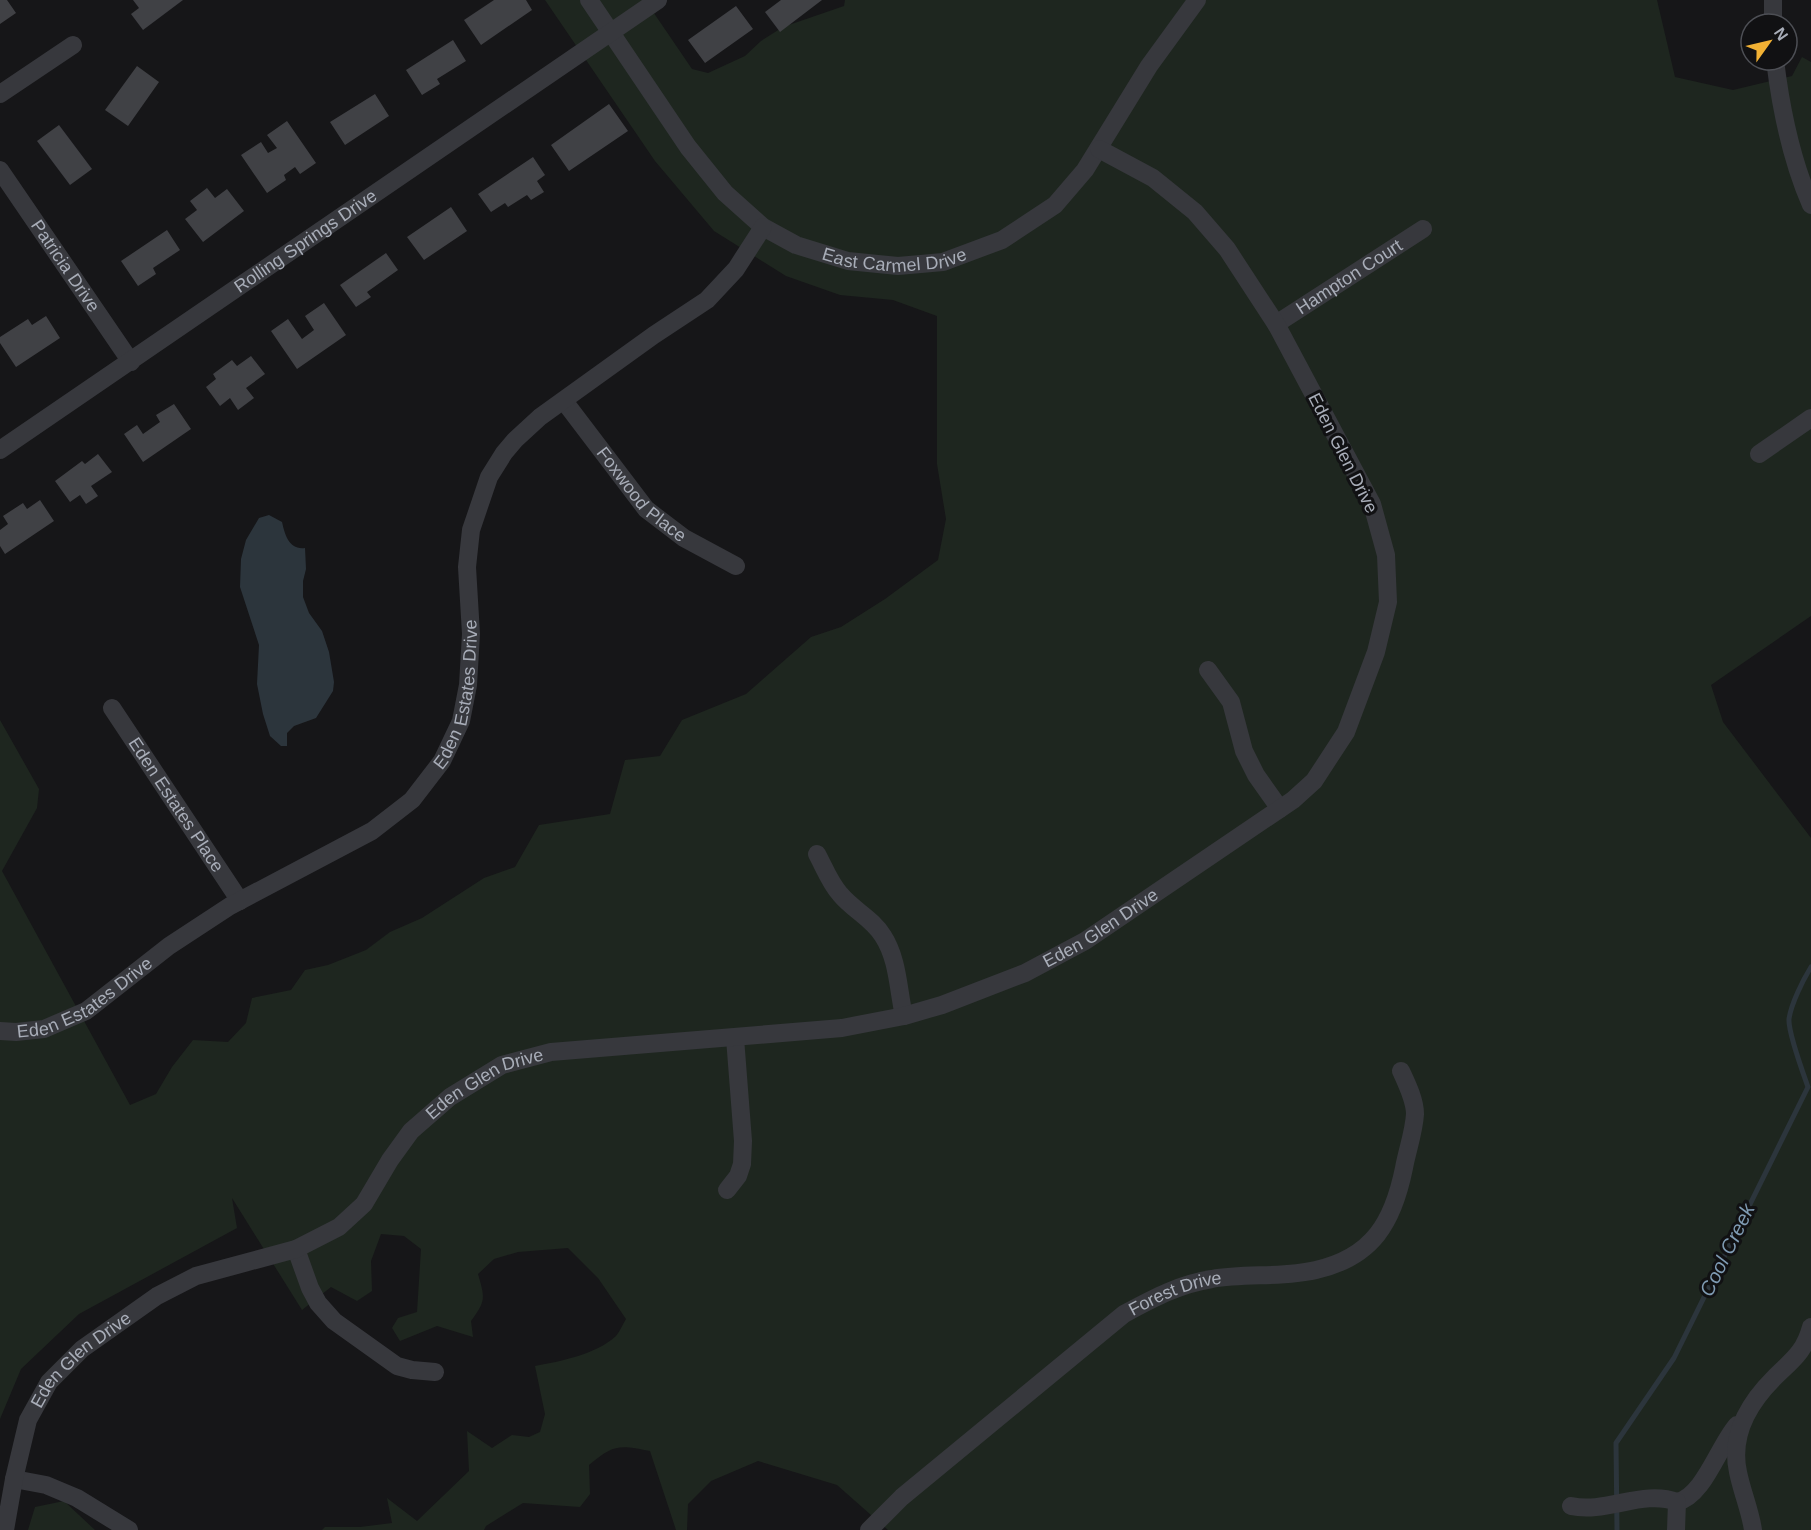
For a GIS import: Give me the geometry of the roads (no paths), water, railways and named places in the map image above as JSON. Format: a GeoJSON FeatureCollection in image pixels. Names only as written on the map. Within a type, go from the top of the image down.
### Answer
{"type":"FeatureCollection","features":[{"type":"Feature","properties":{"kind":"street","name":"East Carmel Drive"},"geometry":{"type":"LineString","coordinates":[[589,0],[688,147],[725,193],[763,227],[796,245],[848,261],[898,266],[944,262],[1002,240],[1055,205],[1099,149],[1149,66],[1197,0]]}},
{"type":"Feature","properties":{"kind":"street","name":"Rolling Springs Drive"},"geometry":{"type":"LineString","coordinates":[[0,450],[658,0]]}},
{"type":"Feature","properties":{"kind":"street"},"geometry":{"type":"LineString","coordinates":[[0,94],[73,45]]}},
{"type":"Feature","properties":{"kind":"street"},"geometry":{"type":"LineString","coordinates":[[1776,72],[1780,101],[1795,164],[1811,205]]}},
{"type":"Feature","properties":{"kind":"street","name":"Eden Glen Drive"},"geometry":{"type":"LineString","coordinates":[[5,1530],[28,1420],[49,1382],[82,1349],[156,1296],[196,1276],[296,1249],[339,1227],[364,1204],[390,1160],[411,1131],[450,1097],[502,1065],[551,1052],[842,1028],[904,1016],[942,1005],[1024,974],[1085,941],[1280,809],[1314,781],[1346,732],[1376,652],[1388,602],[1386,555],[1372,504],[1276,324],[1227,249],[1195,212],[1153,178],[1099,149]]}},
{"type":"Feature","properties":{"kind":"street","name":"Patricia Drive"},"geometry":{"type":"LineString","coordinates":[[0,170],[131,362]]}},
{"type":"Feature","properties":{"kind":"street","name":"Eden Estates Drive"},"geometry":{"type":"LineString","coordinates":[[0,1031],[44,1029],[86,1011],[169,946],[230,906],[372,831],[412,800],[442,761],[461,721],[468,684],[471,634],[467,567],[471,530],[489,477],[515,440],[540,417],[707,300],[736,269],[763,227]]}},
{"type":"Feature","properties":{"kind":"street","name":"Hampton Court"},"geometry":{"type":"LineString","coordinates":[[1276,324],[1423,229]]}},
{"type":"Feature","properties":{"kind":"street","name":"Foxwood Place"},"geometry":{"type":"LineString","coordinates":[[564,401],[646,509],[684,538],[736,566]]}},
{"type":"Feature","properties":{"kind":"street"},"geometry":{"type":"LineString","coordinates":[[1759,454],[1811,418]]}},
{"type":"Feature","properties":{"kind":"street"},"geometry":{"type":"LineString","coordinates":[[1208,670],[1231,702],[1244,751],[1256,775],[1280,809]]}},
{"type":"Feature","properties":{"kind":"street","name":"Eden Estates Place"},"geometry":{"type":"LineString","coordinates":[[112,708],[240,901]]}},
{"type":"Feature","properties":{"kind":"street"},"geometry":{"type":"LineString","coordinates":[[817,854],[834,887],[850,905],[870,919],[888,945],[894,959],[904,1016]]}},
{"type":"Feature","properties":{"kind":"street"},"geometry":{"type":"LineString","coordinates":[[727,1191],[738,1176],[742,1164],[743,1141],[735,1038]]}},
{"type":"Feature","properties":{"kind":"street","name":"Forest Drive"},"geometry":{"type":"LineString","coordinates":[[869,1530],[902,1497],[1124,1314],[1164,1292],[1201,1281],[1314,1270],[1341,1262],[1368,1245],[1392,1212],[1400,1186],[1415,1114],[1410,1090],[1401,1071]]}},
{"type":"Feature","properties":{"kind":"street"},"geometry":{"type":"LineString","coordinates":[[296,1249],[310,1288],[318,1303],[334,1321],[397,1366],[435,1372]]}},
{"type":"Feature","properties":{"kind":"street"},"geometry":{"type":"LineString","coordinates":[[1571,1506],[1582,1509],[1596,1508],[1652,1498],[1669,1498],[1677,1502],[1690,1497],[1734,1429],[1762,1391],[1801,1352],[1811,1327]]}},
{"type":"Feature","properties":{"kind":"street"},"geometry":{"type":"LineString","coordinates":[[1745,1416],[1737,1444],[1737,1471],[1753,1530]]}},
{"type":"Feature","properties":{"kind":"street"},"geometry":{"type":"LineString","coordinates":[[14,1479],[46,1485],[77,1498],[129,1530]]}},
{"type":"Feature","properties":{"kind":"street"},"geometry":{"type":"LineString","coordinates":[[1676,1530],[1677,1502]]}},
{"type":"Feature","properties":{"kind":"waterway","name":"Cool Creek"},"geometry":{"type":"LineString","coordinates":[[1617,1530],[1616,1443],[1674,1358],[1808,1087],[1793,1043],[1789,1019],[1795,999],[1811,967]]}}]}
